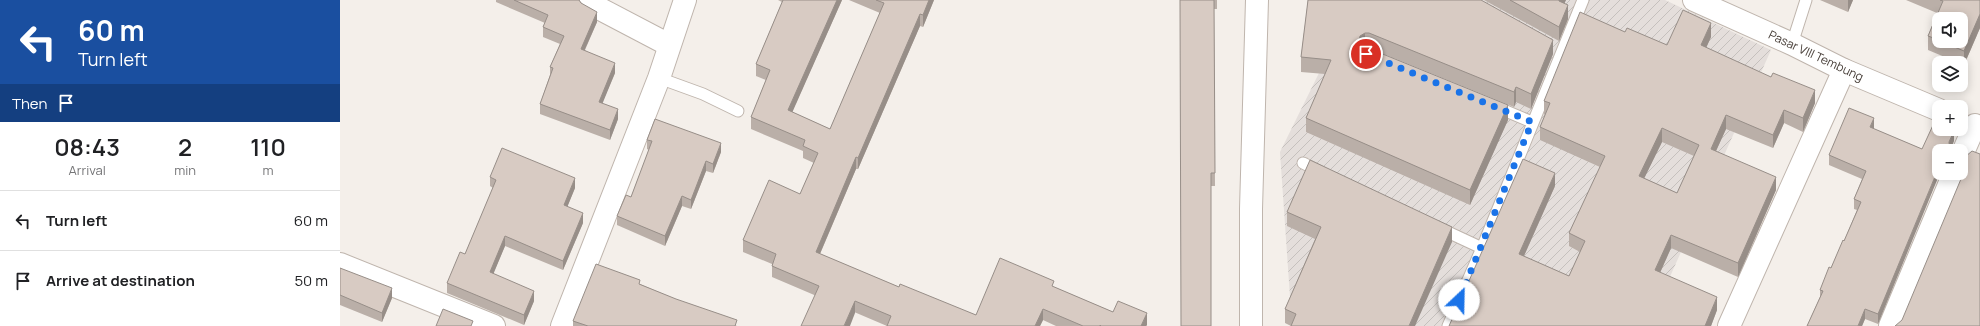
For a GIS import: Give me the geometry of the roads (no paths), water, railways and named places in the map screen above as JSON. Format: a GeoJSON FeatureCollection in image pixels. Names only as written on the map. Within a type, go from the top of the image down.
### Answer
{"type":"FeatureCollection","features":[{"type":"Feature","properties":{"kind":"street"},"geometry":{"type":"LineString","coordinates":[[562,326],[659,78],[685,0]]}},
{"type":"Feature","properties":{"kind":"street"},"geometry":{"type":"LineString","coordinates":[[1251,326],[1251,209],[1257,0]]}},
{"type":"Feature","properties":{"kind":"street","name":"Pasar VIII Tembung"},"geometry":{"type":"LineString","coordinates":[[1694,0],[1792,44],[1844,70],[1932,107]]}},
{"type":"Feature","properties":{"kind":"street"},"geometry":{"type":"LineString","coordinates":[[587,2],[669,45]]}},
{"type":"Feature","properties":{"kind":"street"},"geometry":{"type":"LineString","coordinates":[[1729,326],[1844,70]]}},
{"type":"Feature","properties":{"kind":"street"},"geometry":{"type":"LineString","coordinates":[[1965,144],[1972,124]]}},
{"type":"Feature","properties":{"kind":"street"},"geometry":{"type":"LineString","coordinates":[[1890,326],[1951,180]]}},
{"type":"Feature","properties":{"kind":"street"},"geometry":{"type":"LineString","coordinates":[[340,264],[494,326]]}},
{"type":"Feature","properties":{"kind":"lane"},"geometry":{"type":"LineString","coordinates":[[1448,326],[1482,248],[1532,122],[1558,49],[1583,0]]}},
{"type":"Feature","properties":{"kind":"lane"},"geometry":{"type":"LineString","coordinates":[[1792,44],[1806,0]]}},
{"type":"Feature","properties":{"kind":"lane"},"geometry":{"type":"LineString","coordinates":[[659,78],[703,94],[738,111]]}},
{"type":"Feature","properties":{"kind":"lane"},"geometry":{"type":"LineString","coordinates":[[1482,101],[1532,122]]}},
{"type":"Feature","properties":{"kind":"lane"},"geometry":{"type":"LineString","coordinates":[[1303,163],[1332,177]]}},
{"type":"Feature","properties":{"kind":"lane"},"geometry":{"type":"LineString","coordinates":[[1432,224],[1482,248]]}}]}
